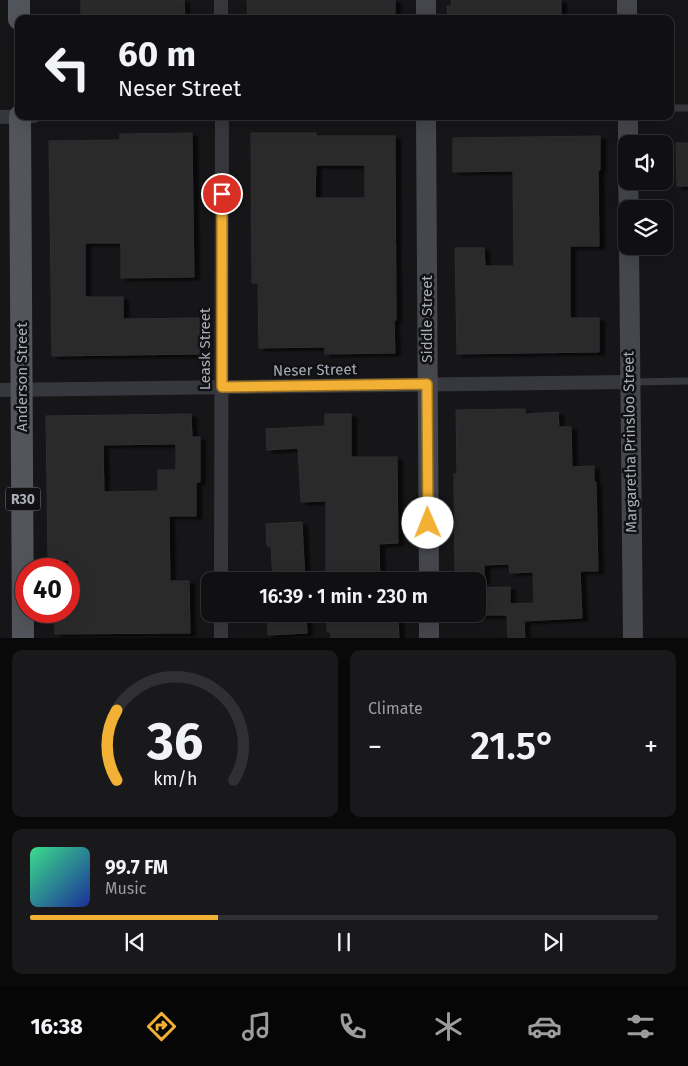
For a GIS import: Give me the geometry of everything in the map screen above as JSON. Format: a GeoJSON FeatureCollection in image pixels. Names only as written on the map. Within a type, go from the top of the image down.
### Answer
{"type":"FeatureCollection","features":[{"type":"Feature","properties":{"kind":"main road"},"geometry":{"type":"LineString","coordinates":[[19,0],[19,15]]}},
{"type":"Feature","properties":{"kind":"main road","name":"Anderson Street"},"geometry":{"type":"LineString","coordinates":[[20,120],[11,390],[24,609],[22,638]]}},
{"type":"Feature","properties":{"kind":"street"},"geometry":{"type":"LineString","coordinates":[[221,0],[221,15]]}},
{"type":"Feature","properties":{"kind":"street"},"geometry":{"type":"LineString","coordinates":[[426,0],[426,15]]}},
{"type":"Feature","properties":{"kind":"street"},"geometry":{"type":"LineString","coordinates":[[627,0],[627,15]]}},
{"type":"Feature","properties":{"kind":"street"},"geometry":{"type":"LineString","coordinates":[[0,117],[15,116]]}},
{"type":"Feature","properties":{"kind":"street","name":"Leask Street"},"geometry":{"type":"LineString","coordinates":[[221,572],[222,120]]}},
{"type":"Feature","properties":{"kind":"street","name":"Siddle Street"},"geometry":{"type":"LineString","coordinates":[[426,120],[429,572]]}},
{"type":"Feature","properties":{"kind":"street"},"geometry":{"type":"LineString","coordinates":[[628,120],[628,135]]}},
{"type":"Feature","properties":{"kind":"street","name":"Margaretha Prinsloo Street"},"geometry":{"type":"LineString","coordinates":[[629,255],[633,638]]}},
{"type":"Feature","properties":{"kind":"street","name":"Neser Street"},"geometry":{"type":"LineString","coordinates":[[11,390],[630,382]]}},
{"type":"Feature","properties":{"kind":"street"},"geometry":{"type":"LineString","coordinates":[[221,622],[221,638]]}},
{"type":"Feature","properties":{"kind":"street"},"geometry":{"type":"LineString","coordinates":[[429,622],[429,638]]}},
{"type":"Feature","properties":{"kind":"lane"},"geometry":{"type":"LineString","coordinates":[[674,108],[688,108]]}},
{"type":"Feature","properties":{"kind":"lane"},"geometry":{"type":"LineString","coordinates":[[630,382],[688,381]]}},
{"type":"Feature","properties":{"kind":"building"},"geometry":{"type":"Polygon","coordinates":[[[81,0],[184,0],[185,15],[81,15],[81,0]]]}},
{"type":"Feature","properties":{"kind":"building"},"geometry":{"type":"Polygon","coordinates":[[[247,0],[395,0],[395,15],[248,15],[247,0]]]}},
{"type":"Feature","properties":{"kind":"building"},"geometry":{"type":"Polygon","coordinates":[[[451,0],[561,0],[561,15],[448,15],[447,6],[452,6],[451,0]]]}},
{"type":"Feature","properties":{"kind":"building"},"geometry":{"type":"Polygon","coordinates":[[[192,133],[194,277],[121,278],[121,243],[85,243],[85,297],[123,297],[123,319],[199,318],[200,354],[52,356],[49,141],[120,140],[120,134],[192,133]]]}},
{"type":"Feature","properties":{"kind":"building"},"geometry":{"type":"Polygon","coordinates":[[[251,133],[316,133],[316,136],[395,136],[395,353],[325,354],[325,347],[259,348],[258,283],[252,283],[251,133]],[[316,165],[315,198],[365,198],[365,165],[316,165]]]}},
{"type":"Feature","properties":{"kind":"building"},"geometry":{"type":"Polygon","coordinates":[[[600,136],[600,170],[598,170],[599,246],[570,246],[570,318],[599,318],[599,352],[457,354],[455,248],[484,248],[485,266],[514,266],[513,171],[453,172],[453,138],[600,136]]]}},
{"type":"Feature","properties":{"kind":"building"},"geometry":{"type":"Polygon","coordinates":[[[676,143],[688,143],[688,186],[677,186],[676,143]]]}},
{"type":"Feature","properties":{"kind":"building"},"geometry":{"type":"Polygon","coordinates":[[[525,409],[525,414],[558,412],[559,427],[571,427],[572,467],[594,466],[594,482],[596,482],[598,571],[580,571],[582,618],[524,621],[525,638],[508,638],[507,615],[486,615],[486,588],[510,587],[510,604],[534,603],[533,572],[510,573],[509,564],[484,565],[484,572],[455,572],[454,474],[457,474],[456,410],[525,409]]]}},
{"type":"Feature","properties":{"kind":"building"},"geometry":{"type":"Polygon","coordinates":[[[191,414],[192,437],[200,437],[200,482],[196,482],[196,516],[169,516],[170,581],[189,581],[190,633],[55,634],[55,623],[80,623],[80,558],[48,558],[46,416],[191,414]],[[176,444],[103,445],[104,492],[158,491],[158,470],[176,470],[176,444]]]}},
{"type":"Feature","properties":{"kind":"building"},"geometry":{"type":"Polygon","coordinates":[[[325,414],[351,414],[351,457],[397,457],[398,543],[379,544],[380,572],[326,572],[326,501],[301,502],[298,448],[267,450],[266,429],[325,426],[325,414]]]}},
{"type":"Feature","properties":{"kind":"building"},"geometry":{"type":"Polygon","coordinates":[[[302,522],[305,572],[272,572],[271,546],[267,546],[266,524],[302,522]]]}},
{"type":"Feature","properties":{"kind":"building"},"geometry":{"type":"Polygon","coordinates":[[[267,622],[306,622],[307,633],[268,635],[267,622]]]}},
{"type":"Feature","properties":{"kind":"building"},"geometry":{"type":"Polygon","coordinates":[[[327,622],[398,622],[399,638],[331,638],[331,632],[327,632],[327,622]]]}},
{"type":"Feature","properties":{"kind":"route"},"geometry":{"type":"LineString","coordinates":[[222,194],[222,387],[427,384],[428,523]]}}]}
